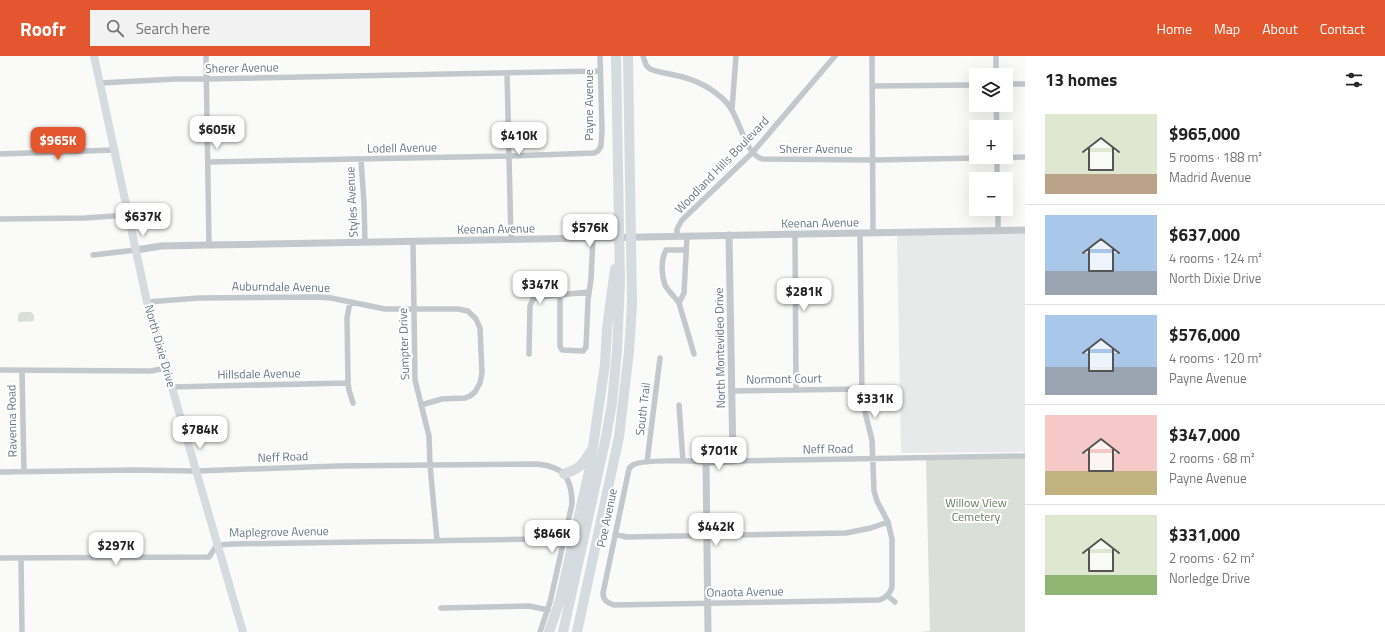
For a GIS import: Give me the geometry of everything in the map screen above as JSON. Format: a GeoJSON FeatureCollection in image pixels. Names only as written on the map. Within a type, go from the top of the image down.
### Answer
{"type":"FeatureCollection","features":[{"type":"Feature","properties":{"kind":"highway"},"geometry":{"type":"LineString","coordinates":[[563,632],[598,475],[612,403],[618,343],[620,282],[616,56]]}},
{"type":"Feature","properties":{"kind":"highway"},"geometry":{"type":"LineString","coordinates":[[577,632],[619,437],[630,344],[632,305],[628,56]]}},
{"type":"Feature","properties":{"kind":"highway"},"geometry":{"type":"LineString","coordinates":[[549,632],[560,600],[593,448],[605,364],[607,328],[613,278],[619,250]]}},
{"type":"Feature","properties":{"kind":"highway"},"geometry":{"type":"LineString","coordinates":[[564,474],[577,470],[583,464],[593,448]]}},
{"type":"Feature","properties":{"kind":"main road","name":"North Dixie Drive"},"geometry":{"type":"LineString","coordinates":[[94,56],[147,302],[243,632]]}},
{"type":"Feature","properties":{"kind":"street"},"geometry":{"type":"LineString","coordinates":[[206,56],[209,162],[209,244]]}},
{"type":"Feature","properties":{"kind":"street","name":"Payne Avenue"},"geometry":{"type":"LineString","coordinates":[[595,153],[600,148],[601,138],[600,56]]}},
{"type":"Feature","properties":{"kind":"street"},"geometry":{"type":"LineString","coordinates":[[643,56],[644,62],[654,71],[691,78],[704,84],[717,93],[732,109],[753,152]]}},
{"type":"Feature","properties":{"kind":"street"},"geometry":{"type":"LineString","coordinates":[[732,109],[736,56]]}},
{"type":"Feature","properties":{"kind":"street","name":"Woodland Hills Boulevard"},"geometry":{"type":"LineString","coordinates":[[677,236],[677,229],[682,220],[753,152],[835,56]]}},
{"type":"Feature","properties":{"kind":"street"},"geometry":{"type":"LineString","coordinates":[[872,56],[874,160],[873,232]]}},
{"type":"Feature","properties":{"kind":"street"},"geometry":{"type":"LineString","coordinates":[[996,56],[996,68]]}},
{"type":"Feature","properties":{"kind":"street","name":"Sherer Avenue"},"geometry":{"type":"LineString","coordinates":[[100,83],[176,79],[600,71]]}},
{"type":"Feature","properties":{"kind":"street"},"geometry":{"type":"LineString","coordinates":[[507,73],[511,240]]}},
{"type":"Feature","properties":{"kind":"street"},"geometry":{"type":"LineString","coordinates":[[1013,84],[1025,84]]}},
{"type":"Feature","properties":{"kind":"street"},"geometry":{"type":"LineString","coordinates":[[873,86],[969,85]]}},
{"type":"Feature","properties":{"kind":"street"},"geometry":{"type":"LineString","coordinates":[[0,154],[114,150]]}},
{"type":"Feature","properties":{"kind":"street","name":"Sherer Avenue"},"geometry":{"type":"LineString","coordinates":[[753,152],[758,158],[762,159],[874,160],[969,158]]}},
{"type":"Feature","properties":{"kind":"street","name":"Lodell Avenue"},"geometry":{"type":"LineString","coordinates":[[209,162],[589,155],[595,153]]}},
{"type":"Feature","properties":{"kind":"street","name":"Sherer Avenue"},"geometry":{"type":"LineString","coordinates":[[1013,157],[1025,157]]}},
{"type":"Feature","properties":{"kind":"street","name":"Styles Avenue"},"geometry":{"type":"LineString","coordinates":[[360,159],[364,204],[365,242]]}},
{"type":"Feature","properties":{"kind":"street"},"geometry":{"type":"LineString","coordinates":[[0,219],[90,218],[128,215]]}},
{"type":"Feature","properties":{"kind":"street"},"geometry":{"type":"LineString","coordinates":[[998,216],[998,230]]}},
{"type":"Feature","properties":{"kind":"street","name":"Keenan Avenue"},"geometry":{"type":"LineString","coordinates":[[136,250],[161,246],[209,244],[413,242],[1025,230]]}},
{"type":"Feature","properties":{"kind":"street"},"geometry":{"type":"LineString","coordinates":[[860,233],[862,389],[864,412],[872,440],[874,491],[877,501],[888,522],[892,540],[892,587],[888,596],[895,602]]}},
{"type":"Feature","properties":{"kind":"street"},"geometry":{"type":"LineString","coordinates":[[795,234],[796,390]]}},
{"type":"Feature","properties":{"kind":"street","name":"North Montevideo Drive"},"geometry":{"type":"LineString","coordinates":[[729,235],[733,461]]}},
{"type":"Feature","properties":{"kind":"street"},"geometry":{"type":"LineString","coordinates":[[679,303],[684,294],[687,236]]}},
{"type":"Feature","properties":{"kind":"street"},"geometry":{"type":"LineString","coordinates":[[560,295],[560,346],[562,350],[581,351],[586,347],[593,238]]}},
{"type":"Feature","properties":{"kind":"street","name":"Sumpter Drive"},"geometry":{"type":"LineString","coordinates":[[413,242],[415,380],[429,436],[430,465],[437,540]]}},
{"type":"Feature","properties":{"kind":"street"},"geometry":{"type":"LineString","coordinates":[[93,255],[136,250]]}},
{"type":"Feature","properties":{"kind":"street"},"geometry":{"type":"LineString","coordinates":[[686,250],[666,250],[662,256],[663,276],[666,285],[679,303],[694,354]]}},
{"type":"Feature","properties":{"kind":"street"},"geometry":{"type":"LineString","coordinates":[[528,354],[528,324],[531,302],[538,297],[589,292]]}},
{"type":"Feature","properties":{"kind":"street","name":"Auburndale Avenue"},"geometry":{"type":"LineString","coordinates":[[147,302],[199,298],[319,297],[385,309],[462,309],[468,311],[476,319],[481,334],[481,378],[478,388],[470,396],[465,398],[442,399],[421,405]]}},
{"type":"Feature","properties":{"kind":"street"},"geometry":{"type":"LineString","coordinates":[[350,302],[347,318],[348,390],[353,402]]}},
{"type":"Feature","properties":{"kind":"street","name":"South Trail"},"geometry":{"type":"LineString","coordinates":[[647,462],[660,358]]}},
{"type":"Feature","properties":{"kind":"street"},"geometry":{"type":"LineString","coordinates":[[0,370],[151,371],[166,368]]}},
{"type":"Feature","properties":{"kind":"street","name":"Ravenna Road"},"geometry":{"type":"LineString","coordinates":[[22,371],[24,471]]}},
{"type":"Feature","properties":{"kind":"street","name":"Hillsdale Avenue"},"geometry":{"type":"LineString","coordinates":[[171,388],[348,382]]}},
{"type":"Feature","properties":{"kind":"street","name":"Normont Court"},"geometry":{"type":"LineString","coordinates":[[731,391],[862,389]]}},
{"type":"Feature","properties":{"kind":"street"},"geometry":{"type":"LineString","coordinates":[[679,404],[683,461]]}},
{"type":"Feature","properties":{"kind":"street","name":"Neff Road"},"geometry":{"type":"LineString","coordinates":[[632,465],[647,462],[683,461],[706,462],[1025,456]]}},
{"type":"Feature","properties":{"kind":"street"},"geometry":{"type":"LineString","coordinates":[[706,462],[708,632]]}},
{"type":"Feature","properties":{"kind":"street","name":"Neff Road"},"geometry":{"type":"LineString","coordinates":[[0,472],[196,471],[338,466],[546,464],[556,467],[564,474]]}},
{"type":"Feature","properties":{"kind":"street","name":"Poe Avenue"},"geometry":{"type":"LineString","coordinates":[[604,600],[603,593],[615,534],[629,469],[632,465]]}},
{"type":"Feature","properties":{"kind":"street"},"geometry":{"type":"LineString","coordinates":[[540,632],[548,610],[572,504],[571,488],[564,474]]}},
{"type":"Feature","properties":{"kind":"street"},"geometry":{"type":"LineString","coordinates":[[615,534],[626,537],[846,533],[871,528],[888,522]]}},
{"type":"Feature","properties":{"kind":"street","name":"Maplegrove Avenue"},"geometry":{"type":"LineString","coordinates":[[0,558],[209,557],[217,545],[539,539],[557,542],[563,545]]}},
{"type":"Feature","properties":{"kind":"street"},"geometry":{"type":"LineString","coordinates":[[21,558],[22,632]]}},
{"type":"Feature","properties":{"kind":"street","name":"Onaota Avenue"},"geometry":{"type":"LineString","coordinates":[[604,600],[609,604],[614,605],[708,604],[879,600],[888,596]]}},
{"type":"Feature","properties":{"kind":"street"},"geometry":{"type":"LineString","coordinates":[[441,608],[522,606],[540,607],[548,610]]}},
{"type":"Feature","properties":{"kind":"shaded area"},"geometry":{"type":"Polygon","coordinates":[[[1025,232],[1025,452],[901,453],[897,235],[1025,232]]]}},
{"type":"Feature","properties":{"kind":"green space"},"geometry":{"type":"Polygon","coordinates":[[[21,312],[31,312],[34,315],[34,321],[18,322],[18,315],[21,312]]]}},
{"type":"Feature","properties":{"kind":"green space","name":"Willow View Cemetery"},"geometry":{"type":"Polygon","coordinates":[[[1025,458],[1025,632],[921,632],[930,631],[926,460],[1025,458]]]}}]}
